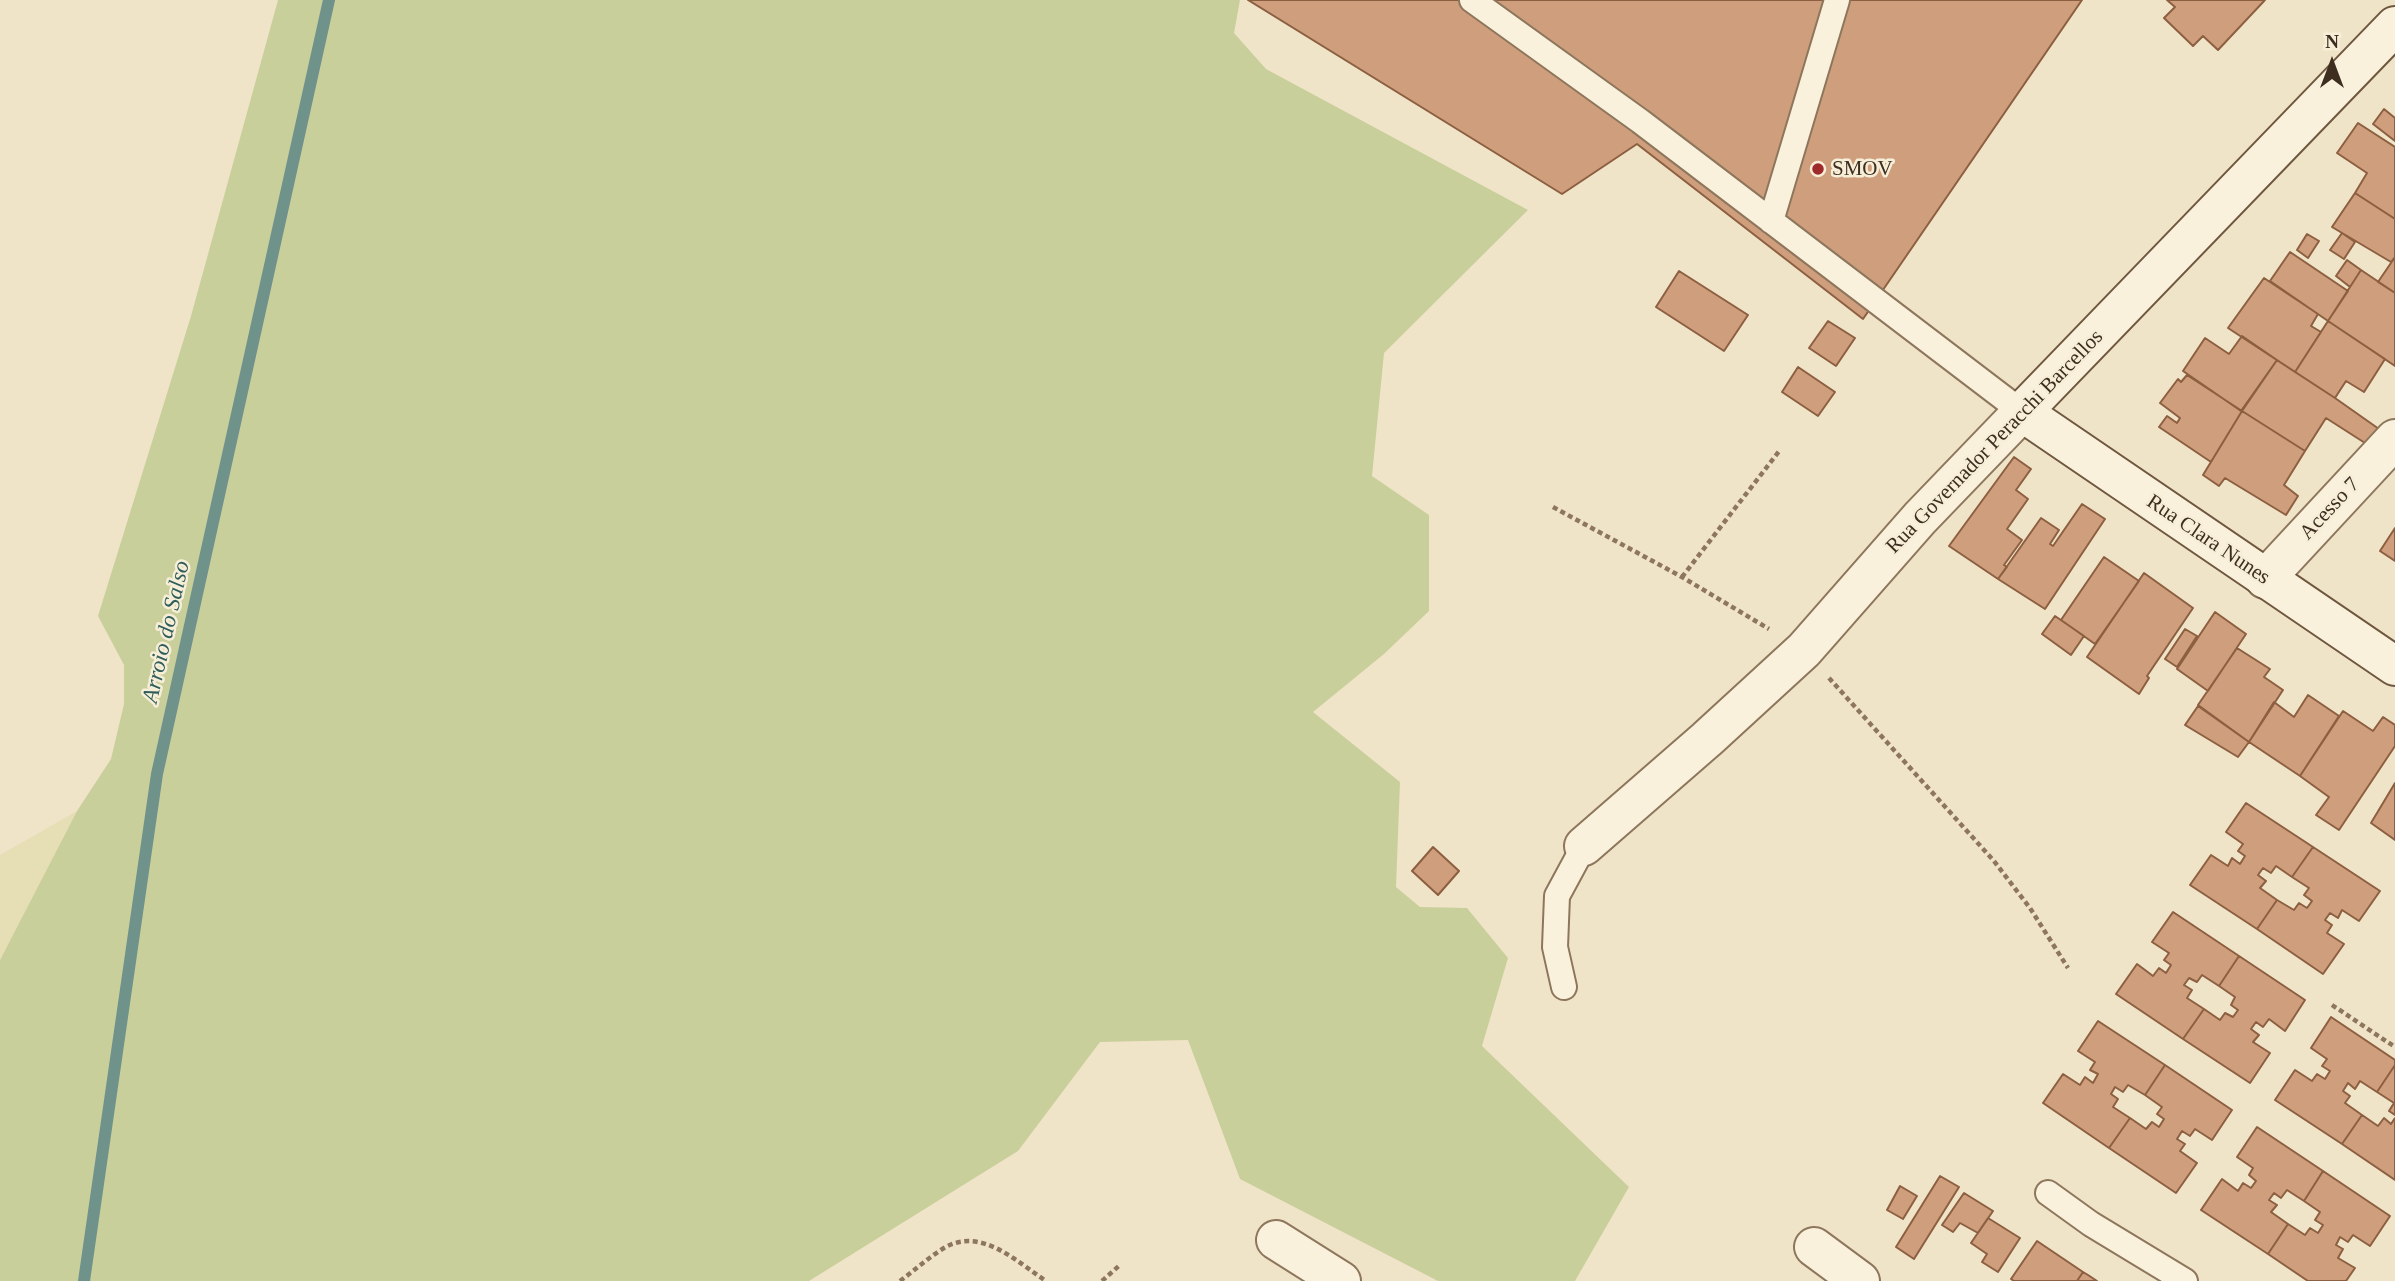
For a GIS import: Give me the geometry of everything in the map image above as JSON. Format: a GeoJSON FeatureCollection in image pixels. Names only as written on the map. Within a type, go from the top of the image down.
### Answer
{"type":"FeatureCollection","features":[{"type":"Feature","properties":{"kind":"street","name":"Rua Governador Peracchi Barcellos"},"geometry":{"type":"LineString","coordinates":[[1584,846],[1804,650],[1920,518],[2395,26]]}},
{"type":"Feature","properties":{"kind":"street","name":"Rua Clara Nunes"},"geometry":{"type":"LineString","coordinates":[[2022,412],[2395,666]]}},
{"type":"Feature","properties":{"kind":"street","name":"Acesso 7"},"geometry":{"type":"LineString","coordinates":[[2265,579],[2395,439]]}},
{"type":"Feature","properties":{"kind":"street"},"geometry":{"type":"LineString","coordinates":[[1276,1240],[1341,1281]]}},
{"type":"Feature","properties":{"kind":"street"},"geometry":{"type":"LineString","coordinates":[[1814,1247],[1860,1281]]}},
{"type":"Feature","properties":{"kind":"lane"},"geometry":{"type":"LineString","coordinates":[[1472,0],[1640,121],[2022,412]]}},
{"type":"Feature","properties":{"kind":"lane"},"geometry":{"type":"LineString","coordinates":[[1772,221],[1837,0]]}},
{"type":"Feature","properties":{"kind":"lane"},"geometry":{"type":"LineString","coordinates":[[1564,987],[1555,947],[1557,896],[1584,846]]}},
{"type":"Feature","properties":{"kind":"lane"},"geometry":{"type":"LineString","coordinates":[[2048,1193],[2091,1224],[2185,1281]]}},
{"type":"Feature","properties":{"kind":"path"},"geometry":{"type":"LineString","coordinates":[[1682,577],[1780,450]]}},
{"type":"Feature","properties":{"kind":"path"},"geometry":{"type":"LineString","coordinates":[[1553,507],[1682,577],[1804,650],[1994,860],[2030,908],[2068,968]]}},
{"type":"Feature","properties":{"kind":"path"},"geometry":{"type":"LineString","coordinates":[[2332,1004],[2395,1047]]}},
{"type":"Feature","properties":{"kind":"path"},"geometry":{"type":"LineString","coordinates":[[901,1281],[944,1248],[962,1242],[977,1241],[991,1245],[1046,1281]]}},
{"type":"Feature","properties":{"kind":"path"},"geometry":{"type":"LineString","coordinates":[[1102,1281],[1121,1264]]}},
{"type":"Feature","properties":{"kind":"shaded area"},"geometry":{"type":"Polygon","coordinates":[[[77,811],[0,960],[0,855],[77,811]]]}},
{"type":"Feature","properties":{"kind":"green space"},"geometry":{"type":"Polygon","coordinates":[[[278,0],[1240,0],[1234,33],[1266,69],[1528,210],[1384,353],[1372,476],[1429,515],[1429,611],[1384,654],[1313,712],[1400,782],[1396,887],[1420,907],[1467,908],[1508,958],[1482,1046],[1629,1187],[1575,1281],[1438,1281],[1240,1179],[1188,1040],[1100,1042],[1018,1151],[809,1281],[0,1281],[0,960],[77,811],[111,759],[124,704],[124,665],[98,616],[191,316],[278,0]]]}},
{"type":"Feature","properties":{"kind":"building","name":"SMOV"},"geometry":{"type":"Polygon","coordinates":[[[1248,0],[2082,0],[1863,319],[1637,144],[1562,194],[1248,0]]]}},
{"type":"Feature","properties":{"kind":"building"},"geometry":{"type":"Polygon","coordinates":[[[2167,0],[2265,0],[2218,50],[2203,36],[2193,46],[2164,18],[2175,7],[2167,0]]]}},
{"type":"Feature","properties":{"kind":"building"},"geometry":{"type":"Polygon","coordinates":[[[2384,109],[2395,118],[2395,141],[2373,124],[2384,109]]]}},
{"type":"Feature","properties":{"kind":"building"},"geometry":{"type":"Polygon","coordinates":[[[2358,123],[2395,147],[2395,219],[2355,193],[2367,173],[2337,153],[2358,123]]]}},
{"type":"Feature","properties":{"kind":"building"},"geometry":{"type":"Polygon","coordinates":[[[2355,193],[2395,219],[2395,257],[2391,262],[2332,227],[2355,193]]]}},
{"type":"Feature","properties":{"kind":"building"},"geometry":{"type":"Polygon","coordinates":[[[2342,233],[2355,242],[2344,259],[2330,250],[2342,233]]]}},
{"type":"Feature","properties":{"kind":"building"},"geometry":{"type":"Polygon","coordinates":[[[2307,234],[2319,241],[2308,258],[2297,250],[2307,234]]]}},
{"type":"Feature","properties":{"kind":"building"},"geometry":{"type":"Polygon","coordinates":[[[2290,252],[2348,291],[2328,321],[2270,281],[2290,252]]]}},
{"type":"Feature","properties":{"kind":"building"},"geometry":{"type":"Polygon","coordinates":[[[2395,257],[2395,293],[2378,282],[2395,257]]]}},
{"type":"Feature","properties":{"kind":"building"},"geometry":{"type":"Polygon","coordinates":[[[2347,260],[2361,270],[2350,287],[2336,276],[2347,260]]]}},
{"type":"Feature","properties":{"kind":"building"},"geometry":{"type":"Polygon","coordinates":[[[2361,270],[2395,293],[2395,366],[2328,321],[2361,270]]]}},
{"type":"Feature","properties":{"kind":"building"},"geometry":{"type":"Polygon","coordinates":[[[1679,271],[1748,315],[1724,351],[1656,307],[1679,271]]]}},
{"type":"Feature","properties":{"kind":"building"},"geometry":{"type":"Polygon","coordinates":[[[2264,278],[2318,314],[2311,326],[2321,332],[2295,372],[2228,328],[2264,278]]]}},
{"type":"Feature","properties":{"kind":"building"},"geometry":{"type":"Polygon","coordinates":[[[1828,321],[1855,338],[1836,366],[1809,348],[1828,321]]]}},
{"type":"Feature","properties":{"kind":"building"},"geometry":{"type":"Polygon","coordinates":[[[2328,321],[2385,359],[2364,392],[2346,381],[2335,398],[2295,372],[2328,321]]]}},
{"type":"Feature","properties":{"kind":"building"},"geometry":{"type":"Polygon","coordinates":[[[2242,336],[2277,360],[2241,411],[2183,371],[2205,338],[2229,354],[2242,336]]]}},
{"type":"Feature","properties":{"kind":"building"},"geometry":{"type":"Polygon","coordinates":[[[2277,360],[2379,429],[2365,443],[2326,418],[2305,451],[2242,411],[2277,360]]]}},
{"type":"Feature","properties":{"kind":"building"},"geometry":{"type":"Polygon","coordinates":[[[1798,367],[1835,392],[1818,416],[1782,392],[1798,367]]]}},
{"type":"Feature","properties":{"kind":"building"},"geometry":{"type":"Polygon","coordinates":[[[2187,375],[2242,411],[2211,462],[2159,427],[2167,416],[2177,423],[2180,418],[2160,403],[2178,379],[2181,382],[2187,375]]]}},
{"type":"Feature","properties":{"kind":"building"},"geometry":{"type":"Polygon","coordinates":[[[2242,411],[2305,451],[2284,485],[2298,496],[2286,515],[2225,478],[2219,486],[2203,475],[2242,411]]]}},
{"type":"Feature","properties":{"kind":"building"},"geometry":{"type":"Polygon","coordinates":[[[2014,457],[2031,469],[2016,490],[2028,499],[2007,529],[2022,540],[2004,565],[2007,567],[1998,579],[1949,546],[2014,457]]]}},
{"type":"Feature","properties":{"kind":"building"},"geometry":{"type":"Polygon","coordinates":[[[2082,504],[2105,519],[2045,609],[1998,579],[2041,518],[2059,530],[2050,544],[2053,546],[2082,504]]]}},
{"type":"Feature","properties":{"kind":"building"},"geometry":{"type":"Polygon","coordinates":[[[2395,528],[2395,561],[2380,551],[2395,528]]]}},
{"type":"Feature","properties":{"kind":"building"},"geometry":{"type":"Polygon","coordinates":[[[2104,557],[2139,581],[2095,644],[2061,620],[2104,557]]]}},
{"type":"Feature","properties":{"kind":"building"},"geometry":{"type":"Polygon","coordinates":[[[2144,573],[2193,608],[2147,676],[2149,678],[2139,694],[2087,657],[2144,573]]]}},
{"type":"Feature","properties":{"kind":"building"},"geometry":{"type":"Polygon","coordinates":[[[2215,612],[2246,634],[2208,691],[2177,669],[2215,612]]]}},
{"type":"Feature","properties":{"kind":"building"},"geometry":{"type":"Polygon","coordinates":[[[2055,616],[2084,636],[2071,655],[2042,634],[2055,616]]]}},
{"type":"Feature","properties":{"kind":"building"},"geometry":{"type":"Polygon","coordinates":[[[2185,629],[2197,636],[2177,667],[2165,659],[2185,629]]]}},
{"type":"Feature","properties":{"kind":"building"},"geometry":{"type":"Polygon","coordinates":[[[2237,648],[2270,669],[2264,677],[2283,690],[2249,742],[2198,705],[2237,648]]]}},
{"type":"Feature","properties":{"kind":"building"},"geometry":{"type":"Polygon","coordinates":[[[2308,695],[2339,716],[2300,776],[2249,742],[2274,702],[2294,717],[2308,695]]]}},
{"type":"Feature","properties":{"kind":"building"},"geometry":{"type":"Polygon","coordinates":[[[2198,706],[2249,742],[2238,757],[2185,725],[2198,706]]]}},
{"type":"Feature","properties":{"kind":"building"},"geometry":{"type":"Polygon","coordinates":[[[2343,711],[2373,731],[2383,717],[2395,725],[2395,746],[2339,830],[2316,815],[2329,797],[2300,776],[2343,711]]]}},
{"type":"Feature","properties":{"kind":"building"},"geometry":{"type":"Polygon","coordinates":[[[2395,783],[2395,840],[2371,823],[2395,783]]]}},
{"type":"Feature","properties":{"kind":"building"},"geometry":{"type":"Polygon","coordinates":[[[2246,803],[2313,847],[2292,877],[2276,866],[2271,873],[2263,868],[2258,875],[2266,881],[2260,888],[2277,900],[2257,929],[2190,885],[2211,855],[2228,866],[2232,858],[2240,864],[2245,856],[2238,851],[2243,844],[2226,832],[2246,803]]]}},
{"type":"Feature","properties":{"kind":"building"},"geometry":{"type":"Polygon","coordinates":[[[1433,847],[1459,871],[1438,895],[1412,871],[1433,847]]]}},
{"type":"Feature","properties":{"kind":"building"},"geometry":{"type":"Polygon","coordinates":[[[2313,847],[2380,891],[2359,921],[2342,910],[2338,918],[2330,913],[2325,920],[2332,925],[2327,933],[2344,944],[2323,974],[2257,929],[2277,900],[2294,910],[2299,903],[2307,908],[2312,901],[2304,895],[2309,888],[2292,877],[2313,847]]]}},
{"type":"Feature","properties":{"kind":"building"},"geometry":{"type":"Polygon","coordinates":[[[2173,912],[2239,956],[2219,986],[2202,975],[2197,982],[2189,978],[2184,985],[2192,990],[2187,998],[2204,1009],[2183,1039],[2116,994],[2137,964],[2153,976],[2159,968],[2166,973],[2171,965],[2164,960],[2169,953],[2152,942],[2173,912]]]}},
{"type":"Feature","properties":{"kind":"building"},"geometry":{"type":"Polygon","coordinates":[[[2239,956],[2305,1000],[2285,1031],[2269,1019],[2263,1027],[2256,1022],[2251,1029],[2259,1035],[2253,1042],[2270,1053],[2250,1083],[2183,1039],[2204,1009],[2220,1020],[2225,1013],[2233,1017],[2238,1010],[2231,1005],[2235,997],[2219,986],[2239,956]]]}},
{"type":"Feature","properties":{"kind":"building"},"geometry":{"type":"Polygon","coordinates":[[[2331,1017],[2395,1060],[2395,1065],[2377,1092],[2360,1081],[2355,1089],[2348,1083],[2343,1091],[2350,1096],[2345,1103],[2362,1115],[2342,1144],[2275,1100],[2295,1070],[2312,1081],[2317,1074],[2325,1079],[2330,1071],[2322,1066],[2327,1059],[2311,1048],[2331,1017]]]}},
{"type":"Feature","properties":{"kind":"building"},"geometry":{"type":"Polygon","coordinates":[[[2098,1021],[2165,1065],[2145,1095],[2128,1085],[2123,1092],[2115,1087],[2111,1094],[2118,1099],[2113,1107],[2130,1118],[2109,1148],[2043,1103],[2063,1074],[2080,1085],[2085,1077],[2093,1083],[2098,1074],[2090,1070],[2095,1062],[2078,1051],[2098,1021]]]}},
{"type":"Feature","properties":{"kind":"building"},"geometry":{"type":"Polygon","coordinates":[[[2165,1065],[2232,1110],[2212,1140],[2195,1129],[2190,1136],[2182,1131],[2177,1139],[2185,1144],[2180,1151],[2197,1163],[2176,1193],[2109,1148],[2130,1118],[2146,1129],[2152,1122],[2159,1127],[2164,1119],[2157,1114],[2162,1107],[2145,1095],[2165,1065]]]}},
{"type":"Feature","properties":{"kind":"building"},"geometry":{"type":"Polygon","coordinates":[[[2395,1065],[2395,1115],[2389,1111],[2394,1103],[2377,1092],[2395,1065]]]}},
{"type":"Feature","properties":{"kind":"building"},"geometry":{"type":"Polygon","coordinates":[[[2362,1115],[2378,1126],[2384,1118],[2391,1124],[2395,1118],[2395,1180],[2342,1144],[2362,1115]]]}},
{"type":"Feature","properties":{"kind":"building"},"geometry":{"type":"Polygon","coordinates":[[[2257,1127],[2323,1171],[2304,1201],[2287,1190],[2281,1198],[2274,1193],[2269,1200],[2277,1205],[2271,1212],[2288,1224],[2268,1254],[2201,1210],[2222,1179],[2238,1191],[2243,1183],[2251,1188],[2256,1181],[2249,1175],[2253,1168],[2237,1157],[2257,1127]]]}},
{"type":"Feature","properties":{"kind":"building"},"geometry":{"type":"Polygon","coordinates":[[[2323,1171],[2390,1216],[2370,1246],[2353,1235],[2348,1242],[2340,1237],[2336,1245],[2343,1249],[2338,1258],[2355,1268],[2346,1281],[2308,1281],[2268,1254],[2288,1224],[2305,1235],[2310,1228],[2318,1233],[2323,1225],[2315,1220],[2320,1212],[2304,1201],[2323,1171]]]}},
{"type":"Feature","properties":{"kind":"building"},"geometry":{"type":"Polygon","coordinates":[[[1940,1176],[1959,1187],[1914,1259],[1896,1247],[1940,1176]]]}},
{"type":"Feature","properties":{"kind":"building"},"geometry":{"type":"Polygon","coordinates":[[[1900,1186],[1917,1196],[1903,1219],[1887,1210],[1900,1186]]]}},
{"type":"Feature","properties":{"kind":"building"},"geometry":{"type":"Polygon","coordinates":[[[1964,1193],[1993,1211],[1978,1233],[1960,1223],[1953,1232],[1942,1225],[1964,1193]]]}},
{"type":"Feature","properties":{"kind":"building"},"geometry":{"type":"Polygon","coordinates":[[[1988,1218],[2020,1238],[1998,1272],[1982,1262],[1987,1254],[1971,1243],[1988,1218]]]}},
{"type":"Feature","properties":{"kind":"building"},"geometry":{"type":"Polygon","coordinates":[[[2037,1241],[2083,1272],[2077,1281],[2011,1279],[2037,1241]]]}},
{"type":"Feature","properties":{"kind":"building"},"geometry":{"type":"Polygon","coordinates":[[[2083,1272],[2088,1275],[2097,1281],[2077,1281],[2083,1272]]]}},
{"type":"Feature","properties":{"kind":"waterway","name":"Arroio do Salso"},"geometry":{"type":"LineString","coordinates":[[84,1281],[157,774],[329,0]]}},
{"type":"Feature","properties":{"kind":"place","name":"SMOV"},"geometry":{"type":"Point","coordinates":[1818,169]}}]}
